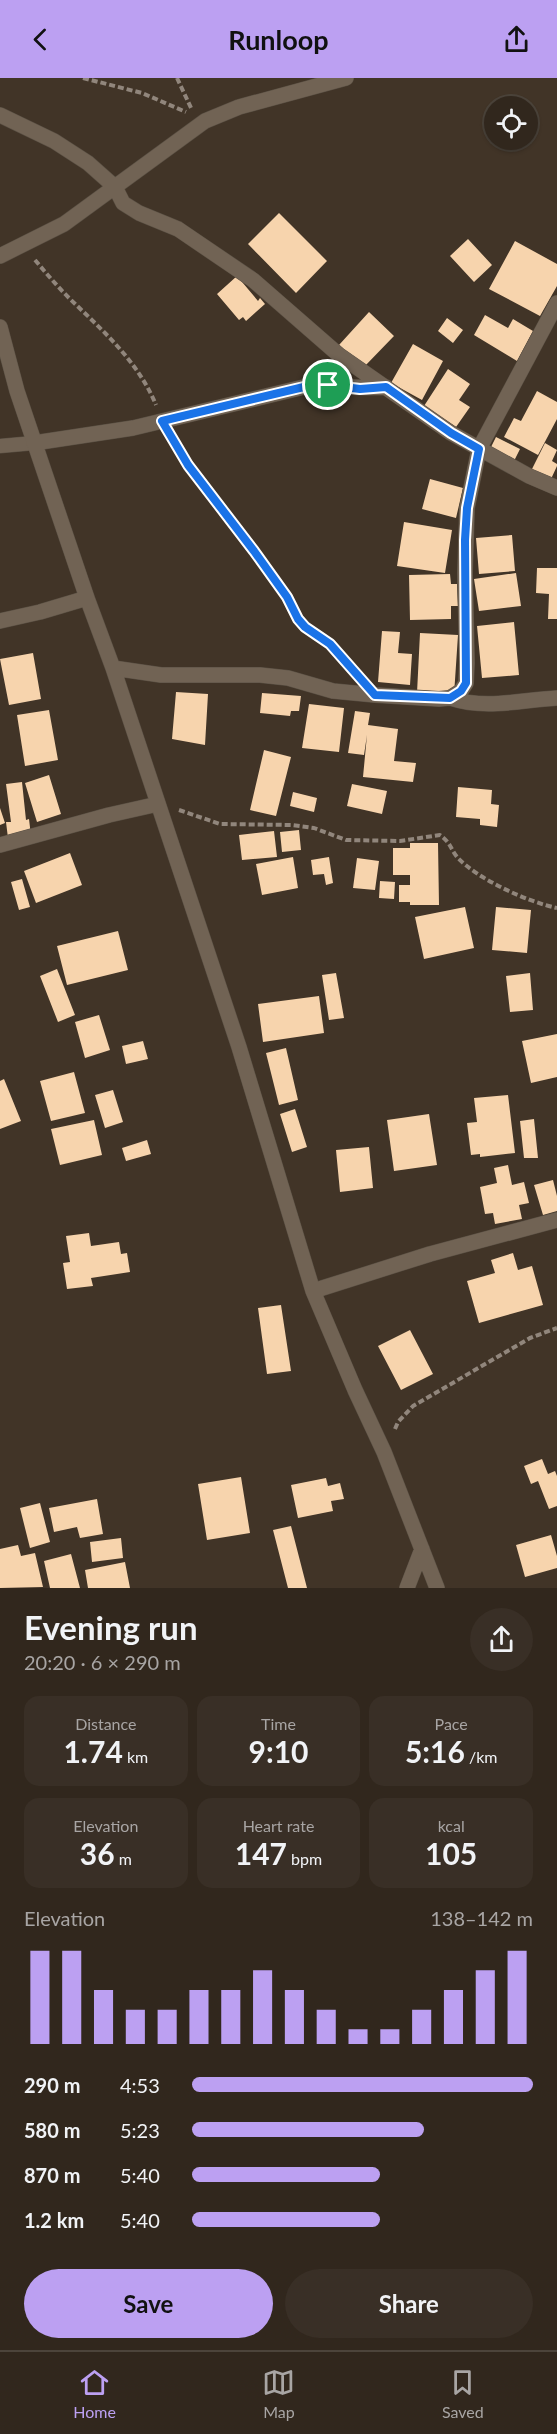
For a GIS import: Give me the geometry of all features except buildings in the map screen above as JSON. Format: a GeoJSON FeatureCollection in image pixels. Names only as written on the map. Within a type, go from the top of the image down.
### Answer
{"type":"FeatureCollection","features":[{"type":"Feature","properties":{"kind":"street"},"geometry":{"type":"LineString","coordinates":[[0,256],[64,225],[205,120],[239,107],[346,78]]}},
{"type":"Feature","properties":{"kind":"street"},"geometry":{"type":"LineString","coordinates":[[0,115],[54,141],[88,163],[115,187],[123,202],[131,208],[178,230],[254,280],[339,355],[451,433],[557,488]]}},
{"type":"Feature","properties":{"kind":"street"},"geometry":{"type":"LineString","coordinates":[[450,698],[461,691],[466,683],[465,540],[467,508],[479,449],[557,303]]}},
{"type":"Feature","properties":{"kind":"street"},"geometry":{"type":"LineString","coordinates":[[0,327],[34,443],[113,668],[239,1047],[314,1292],[384,1452],[437,1588]]}},
{"type":"Feature","properties":{"kind":"street"},"geometry":{"type":"LineString","coordinates":[[34,443],[133,428],[308,386],[328,385],[360,389],[386,387]]}},
{"type":"Feature","properties":{"kind":"street"},"geometry":{"type":"LineString","coordinates":[[0,621],[87,598]]}},
{"type":"Feature","properties":{"kind":"street"},"geometry":{"type":"LineString","coordinates":[[113,668],[161,675],[260,675],[288,678],[333,691],[450,698],[479,705],[557,698]]}},
{"type":"Feature","properties":{"kind":"street"},"geometry":{"type":"LineString","coordinates":[[0,845],[109,815],[159,804]]}},
{"type":"Feature","properties":{"kind":"street"},"geometry":{"type":"LineString","coordinates":[[314,1292],[430,1254],[557,1220]]}},
{"type":"Feature","properties":{"kind":"street"},"geometry":{"type":"LineString","coordinates":[[407,1588],[422,1549]]}},
{"type":"Feature","properties":{"kind":"lane"},"geometry":{"type":"LineString","coordinates":[[0,446],[34,443]]}},
{"type":"Feature","properties":{"kind":"path"},"geometry":{"type":"LineString","coordinates":[[82,78],[142,93],[195,116],[177,78]]}},
{"type":"Feature","properties":{"kind":"path"},"geometry":{"type":"LineString","coordinates":[[23,245],[67,296],[106,333],[137,369],[162,421],[188,465],[287,597],[298,619],[305,627],[330,644],[375,695]]}},
{"type":"Feature","properties":{"kind":"path"},"geometry":{"type":"LineString","coordinates":[[159,804],[220,824],[292,825],[314,828],[345,840],[400,841],[440,835],[450,842],[457,857],[493,884],[538,904],[557,908]]}},
{"type":"Feature","properties":{"kind":"path"},"geometry":{"type":"LineString","coordinates":[[384,1452],[398,1422],[413,1406],[530,1338],[557,1328]]}},
{"type":"Feature","properties":{"kind":"route"},"geometry":{"type":"LineString","coordinates":[[328,385],[360,389],[386,387],[451,433],[479,449],[467,508],[465,540],[466,683],[461,691],[450,698],[375,695],[330,644],[305,627],[298,619],[287,597],[188,465],[162,421],[308,386],[328,385]]}}]}
